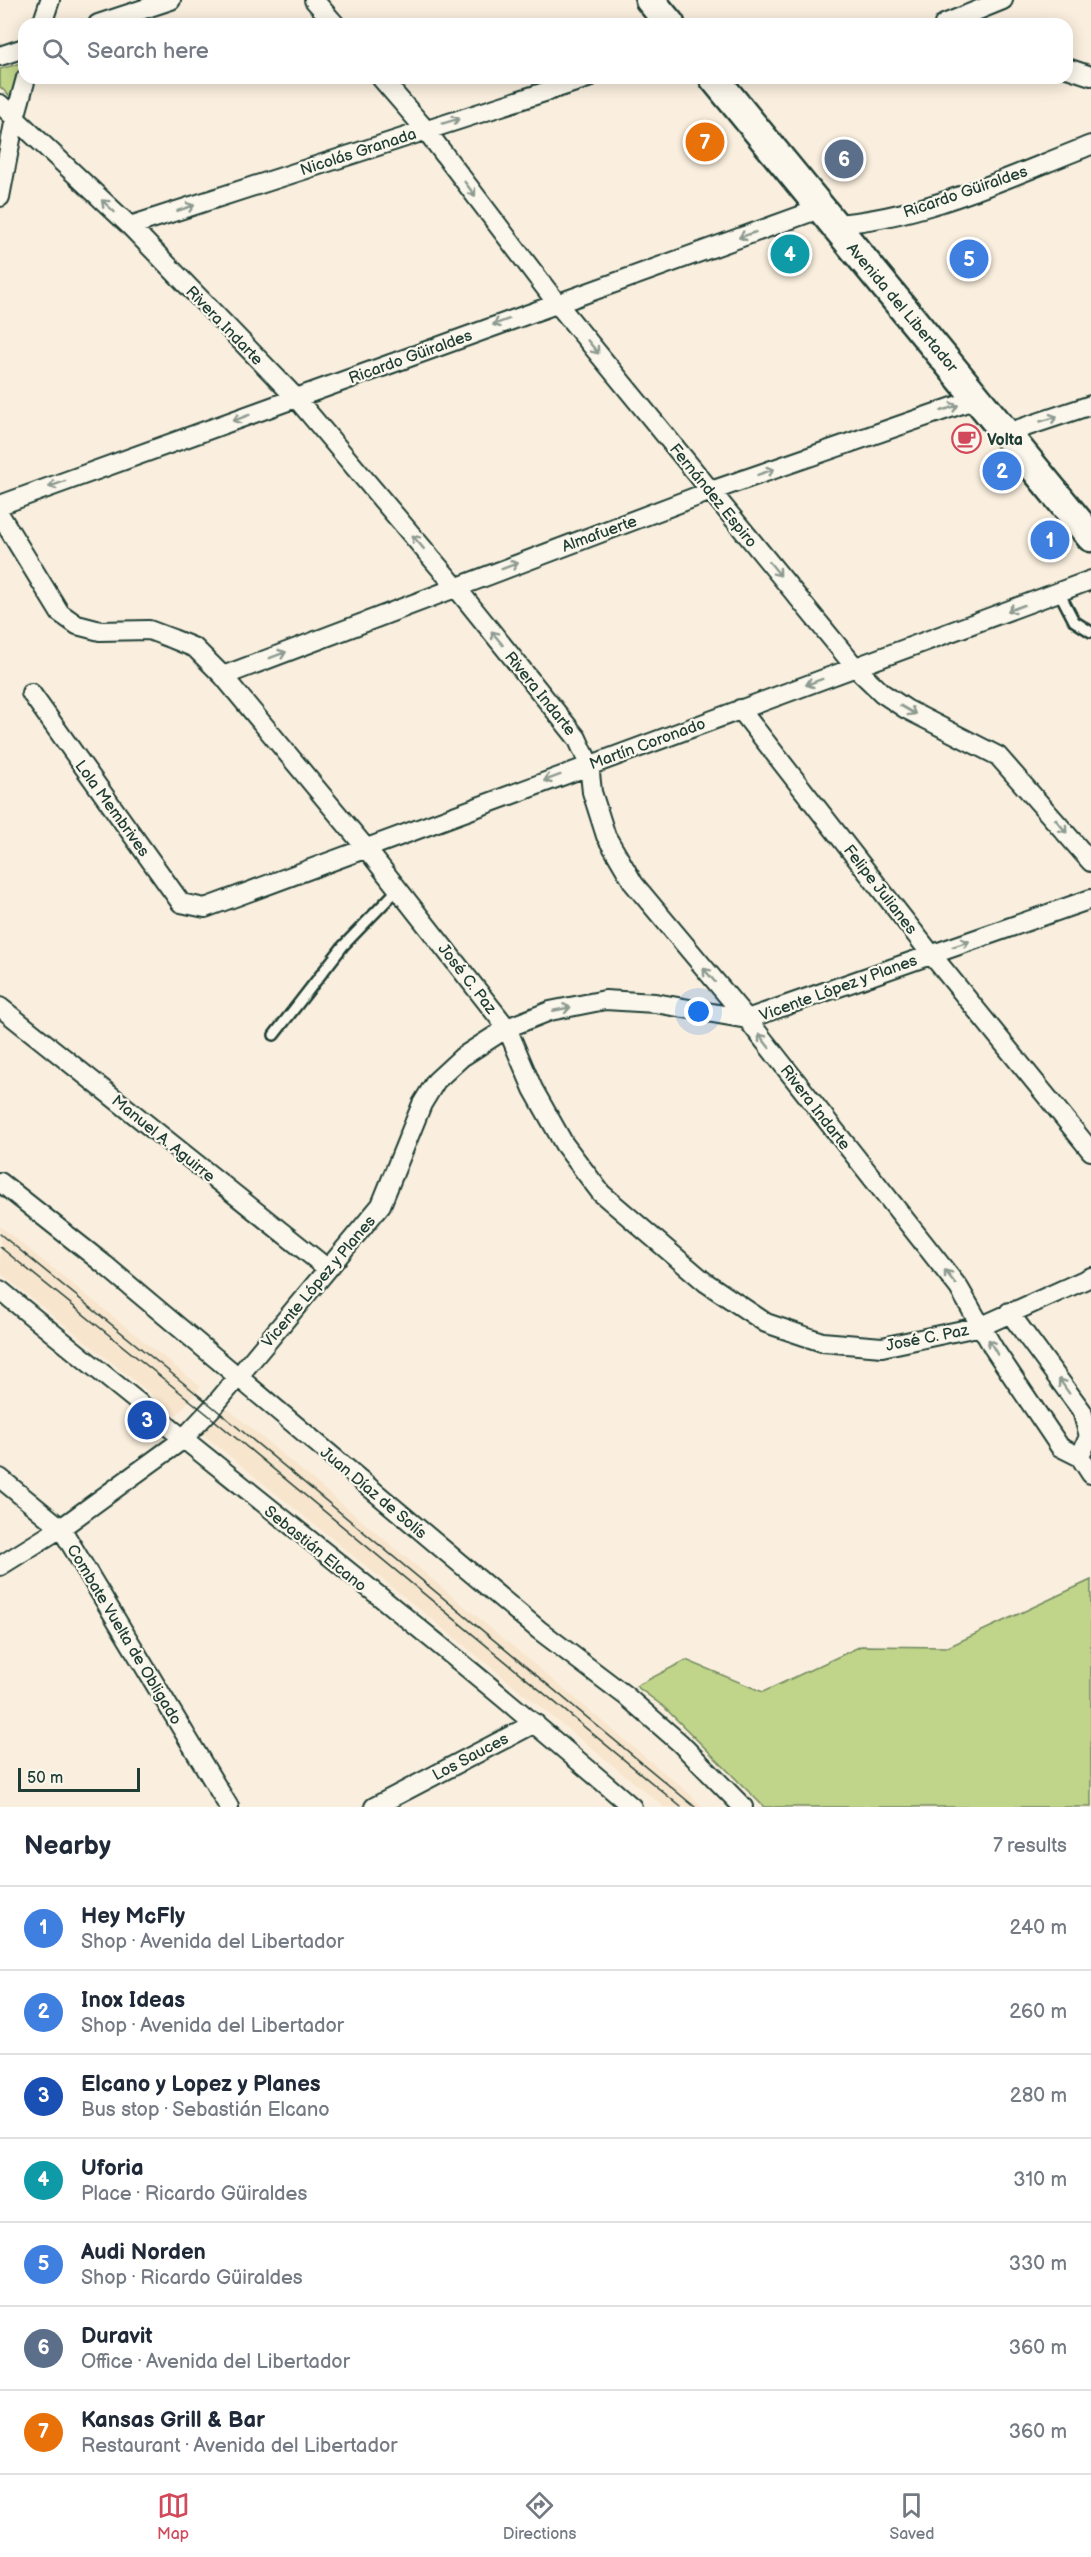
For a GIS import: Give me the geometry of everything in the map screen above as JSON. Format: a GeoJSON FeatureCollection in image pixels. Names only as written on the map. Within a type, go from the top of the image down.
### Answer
{"type":"FeatureCollection","features":[{"type":"Feature","properties":{"kind":"main road"},"geometry":{"type":"LineString","coordinates":[[650,0],[665,18]]}},
{"type":"Feature","properties":{"kind":"main road","name":"Avenida del Libertador"},"geometry":{"type":"LineString","coordinates":[[719,84],[1091,537]]}},
{"type":"Feature","properties":{"kind":"street"},"geometry":{"type":"LineString","coordinates":[[44,18],[50,0]]}},
{"type":"Feature","properties":{"kind":"street"},"geometry":{"type":"LineString","coordinates":[[116,18],[171,0]]}},
{"type":"Feature","properties":{"kind":"street"},"geometry":{"type":"LineString","coordinates":[[314,0],[329,18]]}},
{"type":"Feature","properties":{"kind":"street"},"geometry":{"type":"LineString","coordinates":[[958,18],[1002,0]]}},
{"type":"Feature","properties":{"kind":"street"},"geometry":{"type":"LineString","coordinates":[[0,56],[18,50]]}},
{"type":"Feature","properties":{"kind":"street"},"geometry":{"type":"LineString","coordinates":[[1073,70],[1091,76]]}},
{"type":"Feature","properties":{"kind":"street"},"geometry":{"type":"LineString","coordinates":[[0,198],[15,118],[24,84]]}},
{"type":"Feature","properties":{"kind":"street","name":"Fernández Espiro"},"geometry":{"type":"LineString","coordinates":[[386,84],[425,129],[556,302],[855,667],[882,693],[906,710],[998,756],[1091,862]]}},
{"type":"Feature","properties":{"kind":"street","name":"Nicolás Granada"},"geometry":{"type":"LineString","coordinates":[[130,226],[569,84]]}},
{"type":"Feature","properties":{"kind":"street","name":"Rivera Indarte"},"geometry":{"type":"LineString","coordinates":[[0,104],[130,226],[296,398],[455,586],[578,738],[590,764],[592,792],[606,836],[634,884],[747,1019],[959,1288],[994,1349],[1060,1447],[1085,1458],[1091,1474]]}},
{"type":"Feature","properties":{"kind":"street","name":"Ricardo Güiraldes"},"geometry":{"type":"LineString","coordinates":[[0,505],[556,302],[828,216],[866,222],[929,207],[1091,145]]}},
{"type":"Feature","properties":{"kind":"street","name":"Almafuerte"},"geometry":{"type":"LineString","coordinates":[[223,676],[455,586],[711,491],[979,398]]}},
{"type":"Feature","properties":{"kind":"street"},"geometry":{"type":"LineString","coordinates":[[1007,433],[1091,405]]}},
{"type":"Feature","properties":{"kind":"street","name":"José C. Paz"},"geometry":{"type":"LineString","coordinates":[[0,515],[60,613],[77,625],[100,631],[148,630],[173,639],[195,648],[223,676],[365,847],[507,1028],[533,1089],[564,1144],[601,1192],[705,1282],[766,1323],[822,1342],[882,1347],[982,1326],[1091,1277]]}},
{"type":"Feature","properties":{"kind":"street","name":"Martín Coronado"},"geometry":{"type":"LineString","coordinates":[[205,908],[1091,580]]}},
{"type":"Feature","properties":{"kind":"street","name":"Lola Membrives"},"geometry":{"type":"LineString","coordinates":[[31,693],[182,903],[205,908]]}},
{"type":"Feature","properties":{"kind":"street","name":"Felipe Julianes"},"geometry":{"type":"LineString","coordinates":[[740,709],[932,954],[1091,1151]]}},
{"type":"Feature","properties":{"kind":"street","name":"Vicente López y Planes"},"geometry":{"type":"LineString","coordinates":[[0,1566],[61,1528],[182,1440],[238,1378],[381,1204],[422,1104],[436,1081],[462,1057],[507,1028],[550,1011],[605,1000],[655,1003],[747,1019],[1091,898]]}},
{"type":"Feature","properties":{"kind":"street","name":"Manuel A. Aguirre"},"geometry":{"type":"LineString","coordinates":[[0,1006],[327,1269]]}},
{"type":"Feature","properties":{"kind":"street","name":"Juan Díaz de Solís"},"geometry":{"type":"LineString","coordinates":[[0,1182],[105,1265],[539,1630],[626,1696],[680,1743],[743,1807]]}},
{"type":"Feature","properties":{"kind":"street","name":"Sebastián Elcano"},"geometry":{"type":"LineString","coordinates":[[0,1290],[182,1440],[535,1722],[632,1807]]}},
{"type":"Feature","properties":{"kind":"street"},"geometry":{"type":"LineString","coordinates":[[1009,1312],[1082,1411],[1089,1436],[1085,1458]]}},
{"type":"Feature","properties":{"kind":"street","name":"Combate Vuelta de Obligado"},"geometry":{"type":"LineString","coordinates":[[0,1478],[61,1528],[229,1807]]}},
{"type":"Feature","properties":{"kind":"street","name":"Los Sauces"},"geometry":{"type":"LineString","coordinates":[[374,1807],[535,1722]]}},
{"type":"Feature","properties":{"kind":"lane"},"geometry":{"type":"LineString","coordinates":[[1059,592],[1074,621],[1091,632]]}},
{"type":"Feature","properties":{"kind":"lane"},"geometry":{"type":"LineString","coordinates":[[274,1035],[343,946],[398,889]]}},
{"type":"Feature","properties":{"kind":"shaded area"},"geometry":{"type":"Polygon","coordinates":[[[0,1226],[201,1387],[177,1415],[0,1273],[0,1226]]]}},
{"type":"Feature","properties":{"kind":"shaded area"},"geometry":{"type":"Polygon","coordinates":[[[227,1408],[703,1807],[664,1807],[201,1433],[227,1408]]]}},
{"type":"Feature","properties":{"kind":"green space"},"geometry":{"type":"Polygon","coordinates":[[[18,64],[13,99],[0,87],[0,69],[18,64]]]}},
{"type":"Feature","properties":{"kind":"green space"},"geometry":{"type":"Polygon","coordinates":[[[1091,1580],[1091,1807],[764,1807],[664,1707],[636,1686],[686,1660],[763,1692],[861,1646],[948,1647],[1091,1580]]]}},
{"type":"Feature","properties":{"kind":"tram line"},"geometry":{"type":"LineString","coordinates":[[0,1234],[213,1407],[695,1807]]}},
{"type":"Feature","properties":{"kind":"tram line"},"geometry":{"type":"LineString","coordinates":[[0,1247],[207,1414],[681,1807]]}},
{"type":"Feature","properties":{"kind":"place","name":"Kansas Grill & Bar"},"geometry":{"type":"Point","coordinates":[705,142]}},
{"type":"Feature","properties":{"kind":"place","name":"Duravit"},"geometry":{"type":"Point","coordinates":[844,159]}},
{"type":"Feature","properties":{"kind":"place","name":"Uforia"},"geometry":{"type":"Point","coordinates":[790,254]}},
{"type":"Feature","properties":{"kind":"place","name":"Audi Norden"},"geometry":{"type":"Point","coordinates":[969,259]}},
{"type":"Feature","properties":{"kind":"place","name":"Volta"},"geometry":{"type":"Point","coordinates":[966,439]}},
{"type":"Feature","properties":{"kind":"place","name":"Inox Ideas"},"geometry":{"type":"Point","coordinates":[1002,471]}},
{"type":"Feature","properties":{"kind":"place","name":"Hey McFly"},"geometry":{"type":"Point","coordinates":[1050,540]}},
{"type":"Feature","properties":{"kind":"place","name":"Elcano y Lopez y Planes"},"geometry":{"type":"Point","coordinates":[147,1420]}}]}
